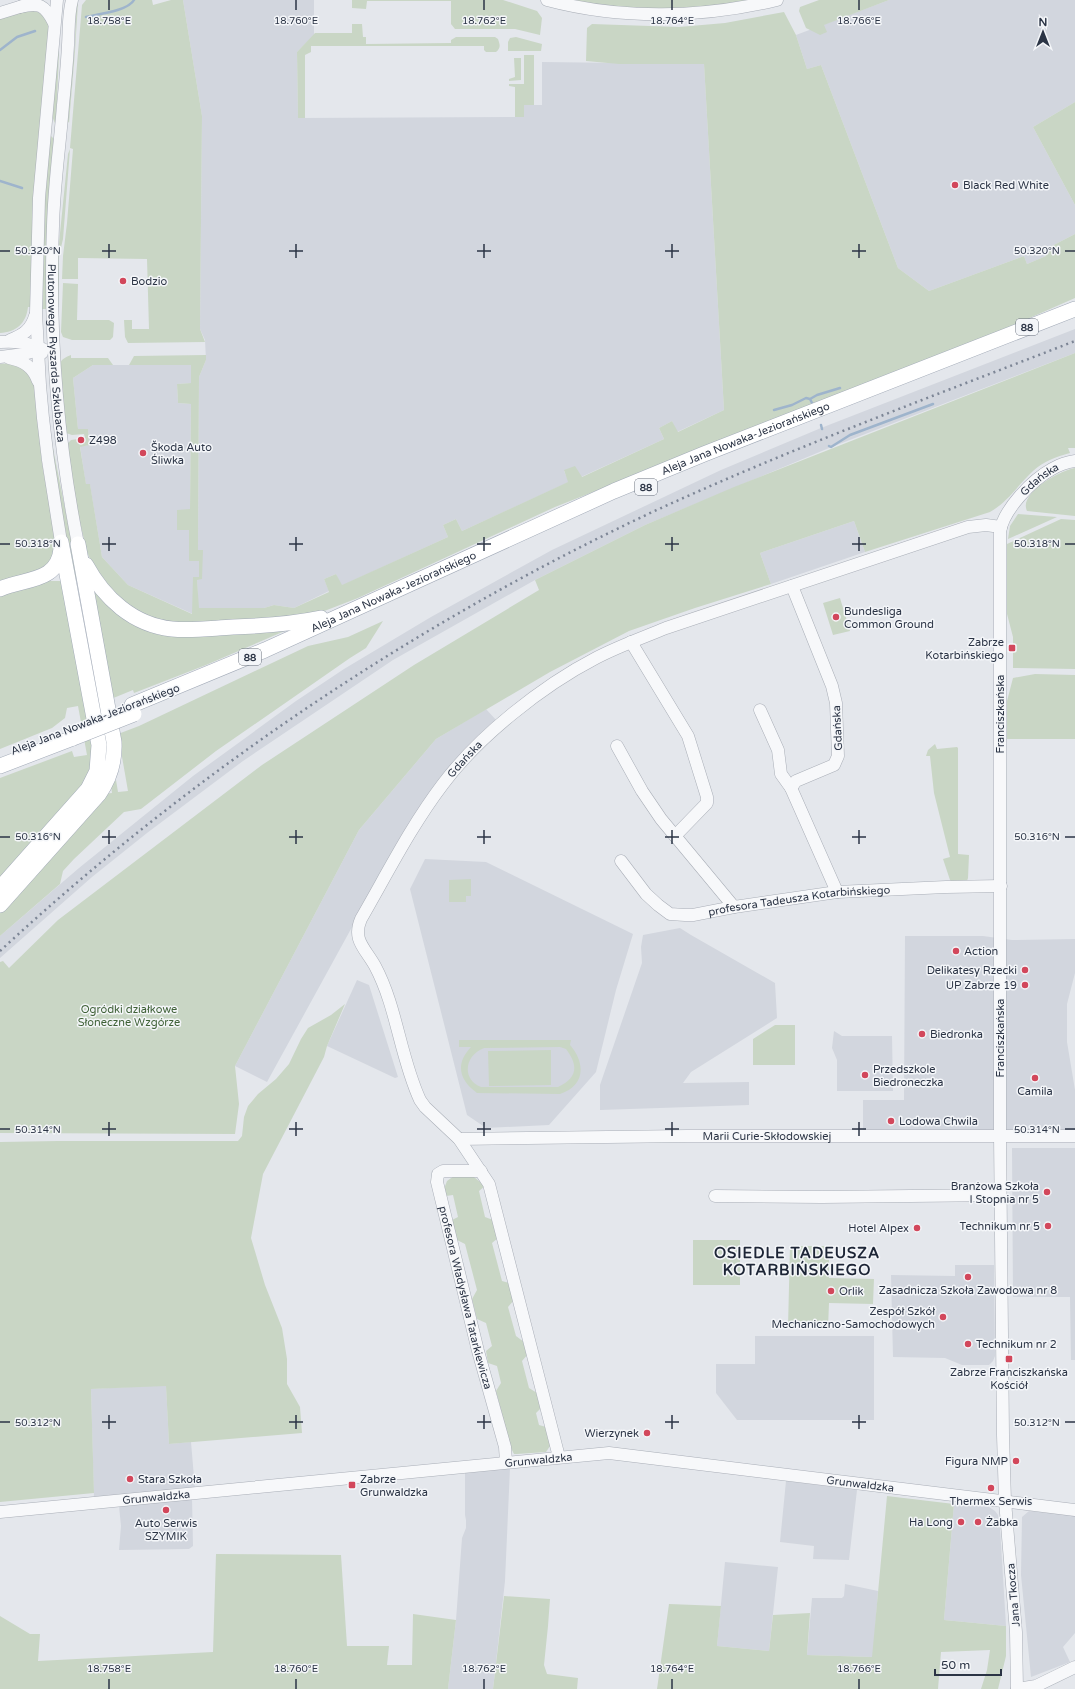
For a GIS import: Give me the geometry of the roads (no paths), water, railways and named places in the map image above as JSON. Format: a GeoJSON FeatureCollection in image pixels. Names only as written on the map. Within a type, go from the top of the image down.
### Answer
{"type":"FeatureCollection","features":[{"type":"Feature","properties":{"kind":"main road","name":"Aleja Jana Nowaka-Jeziorańskiego"},"geometry":{"type":"LineString","coordinates":[[133,710],[614,491],[704,454],[1075,309]]}},
{"type":"Feature","properties":{"kind":"main road","name":"Aleja Jana Nowaka-Jeziorańskiego"},"geometry":{"type":"LineString","coordinates":[[0,766],[72,734],[133,710],[226,677],[638,490],[1075,318]]}},
{"type":"Feature","properties":{"kind":"main road"},"geometry":{"type":"LineString","coordinates":[[43,577],[52,571],[58,563],[61,542]]}},
{"type":"Feature","properties":{"kind":"main road"},"geometry":{"type":"LineString","coordinates":[[0,888],[88,789],[97,771],[99,745],[61,542]]}},
{"type":"Feature","properties":{"kind":"main road"},"geometry":{"type":"LineString","coordinates":[[78,544],[86,566],[107,597],[120,608],[139,620],[160,627],[181,630],[296,623],[366,604]]}},
{"type":"Feature","properties":{"kind":"main road"},"geometry":{"type":"LineString","coordinates":[[0,905],[99,794],[110,776],[114,753],[114,742],[78,544]]}},
{"type":"Feature","properties":{"kind":"main road"},"geometry":{"type":"LineString","coordinates":[[0,588],[18,582],[43,577],[58,577],[69,582],[81,592],[89,604]]}},
{"type":"Feature","properties":{"kind":"main road","name":"Aleja Jana Nowaka-Jeziorańskiego"},"geometry":{"type":"LineString","coordinates":[[0,757],[72,734]]}},
{"type":"Feature","properties":{"kind":"street"},"geometry":{"type":"LineString","coordinates":[[0,13],[40,0]]}},
{"type":"Feature","properties":{"kind":"street","name":"Plutonowego Ryszarda Szkubacza"},"geometry":{"type":"LineString","coordinates":[[57,0],[39,198],[36,313],[40,385],[48,460],[61,542]]}},
{"type":"Feature","properties":{"kind":"street","name":"Plutonowego Ryszarda Szkubacza"},"geometry":{"type":"LineString","coordinates":[[65,0],[69,18]]}},
{"type":"Feature","properties":{"kind":"street","name":"Plutonowego Ryszarda Szkubacza"},"geometry":{"type":"LineString","coordinates":[[72,0],[69,18],[53,226],[54,349],[59,422],[70,507],[78,544]]}},
{"type":"Feature","properties":{"kind":"street"},"geometry":{"type":"LineString","coordinates":[[547,0],[594,10],[659,14],[728,10],[777,0]]}},
{"type":"Feature","properties":{"kind":"street"},"geometry":{"type":"LineString","coordinates":[[20,6],[30,4],[40,6],[48,11],[54,22]]}},
{"type":"Feature","properties":{"kind":"street"},"geometry":{"type":"LineString","coordinates":[[3,342],[21,336],[27,331],[33,324],[36,313]]}},
{"type":"Feature","properties":{"kind":"street"},"geometry":{"type":"LineString","coordinates":[[3,342],[23,342],[38,349],[45,359],[47,365],[54,431],[70,507]]}},
{"type":"Feature","properties":{"kind":"street"},"geometry":{"type":"LineString","coordinates":[[1,357],[24,354],[38,349],[54,349]]}},
{"type":"Feature","properties":{"kind":"street"},"geometry":{"type":"LineString","coordinates":[[1,357],[18,360],[28,365],[35,373],[40,385]]}},
{"type":"Feature","properties":{"kind":"street","name":"Gdańska"},"geometry":{"type":"LineString","coordinates":[[459,1139],[425,1107],[420,1100],[384,987],[375,966],[360,942],[357,931],[361,919],[424,812],[443,784],[469,754],[507,719],[543,691],[582,666],[631,642],[666,628],[968,527],[980,525],[1001,527],[1009,512],[1034,482],[1052,469],[1075,461]]}},
{"type":"Feature","properties":{"kind":"street","name":"Franciszkańska"},"geometry":{"type":"LineString","coordinates":[[1001,527],[1000,1195],[1005,1501]]}},
{"type":"Feature","properties":{"kind":"street","name":"Gdańska"},"geometry":{"type":"LineString","coordinates":[[791,788],[796,781],[834,765],[838,756],[836,703],[832,686],[792,586]]}},
{"type":"Feature","properties":{"kind":"street"},"geometry":{"type":"LineString","coordinates":[[631,642],[688,736],[707,797],[707,803],[675,836]]}},
{"type":"Feature","properties":{"kind":"street"},"geometry":{"type":"LineString","coordinates":[[760,710],[778,750],[781,774],[791,788],[838,892]]}},
{"type":"Feature","properties":{"kind":"street"},"geometry":{"type":"LineString","coordinates":[[617,746],[642,791],[660,819],[734,907]]}},
{"type":"Feature","properties":{"kind":"street","name":"profesora Tadeusza Kotarbińskiego"},"geometry":{"type":"LineString","coordinates":[[621,862],[646,894],[670,914],[693,915],[734,907],[838,892],[1000,886]]}},
{"type":"Feature","properties":{"kind":"street","name":"Marii Curie-Skłodowskiej"},"geometry":{"type":"LineString","coordinates":[[459,1139],[687,1136],[1075,1136]]}},
{"type":"Feature","properties":{"kind":"street"},"geometry":{"type":"LineString","coordinates":[[459,1139],[489,1184],[559,1457]]}},
{"type":"Feature","properties":{"kind":"street","name":"profesora Władysława Tatarkiewicza"},"geometry":{"type":"LineString","coordinates":[[481,1171],[443,1171],[438,1174],[437,1182],[478,1352],[505,1447],[506,1462]]}},
{"type":"Feature","properties":{"kind":"street"},"geometry":{"type":"LineString","coordinates":[[715,1196],[822,1197],[1000,1195]]}},
{"type":"Feature","properties":{"kind":"street","name":"Grunwaldzka"},"geometry":{"type":"LineString","coordinates":[[0,1512],[596,1454],[631,1455],[1075,1510]]}},
{"type":"Feature","properties":{"kind":"street","name":"Jana Tkocza"},"geometry":{"type":"LineString","coordinates":[[1005,1501],[1016,1632],[1017,1689]]}},
{"type":"Feature","properties":{"kind":"street"},"geometry":{"type":"LineString","coordinates":[[1017,1689],[1036,1686],[1075,1667]]}},
{"type":"Feature","properties":{"kind":"waterway"},"geometry":{"type":"LineString","coordinates":[[86,17],[126,7],[134,0]]}},
{"type":"Feature","properties":{"kind":"waterway"},"geometry":{"type":"LineString","coordinates":[[0,50],[17,37],[35,31]]}},
{"type":"Feature","properties":{"kind":"waterway"},"geometry":{"type":"LineString","coordinates":[[0,181],[22,188]]}},
{"type":"Feature","properties":{"kind":"waterway"},"geometry":{"type":"LineString","coordinates":[[774,410],[792,405],[806,398],[810,399],[817,395],[840,388]]}},
{"type":"Feature","properties":{"kind":"waterway"},"geometry":{"type":"LineString","coordinates":[[810,399],[812,403]]}},
{"type":"Feature","properties":{"kind":"waterway"},"geometry":{"type":"LineString","coordinates":[[829,446],[831,447],[850,435],[933,404]]}},
{"type":"Feature","properties":{"kind":"waterway"},"geometry":{"type":"LineString","coordinates":[[821,425],[822,429]]}},
{"type":"Feature","properties":{"kind":"railway"},"geometry":{"type":"LineString","coordinates":[[0,951],[73,886],[148,824],[226,765],[306,708],[389,655],[473,605],[559,558],[646,515],[699,491],[805,446],[1075,341]]}},
{"type":"Feature","properties":{"kind":"place","name":"Black Red White"},"geometry":{"type":"Point","coordinates":[955,185]}},
{"type":"Feature","properties":{"kind":"place","name":"Bodzio"},"geometry":{"type":"Point","coordinates":[123,281]}},
{"type":"Feature","properties":{"kind":"place","name":"Z498"},"geometry":{"type":"Point","coordinates":[81,440]}},
{"type":"Feature","properties":{"kind":"place","name":"Škoda Auto Śliwka"},"geometry":{"type":"Point","coordinates":[143,453]}},
{"type":"Feature","properties":{"kind":"place","name":"Bundesliga Common Ground"},"geometry":{"type":"Point","coordinates":[836,617]}},
{"type":"Feature","properties":{"kind":"place","name":"Zabrze Kotarbińskiego"},"geometry":{"type":"Point","coordinates":[1012,648]}},
{"type":"Feature","properties":{"kind":"place","name":"Action"},"geometry":{"type":"Point","coordinates":[956,951]}},
{"type":"Feature","properties":{"kind":"place","name":"Delikatesy Rzecki"},"geometry":{"type":"Point","coordinates":[1025,970]}},
{"type":"Feature","properties":{"kind":"place","name":"UP Zabrze 19"},"geometry":{"type":"Point","coordinates":[1025,985]}},
{"type":"Feature","properties":{"kind":"place","name":"Biedronka"},"geometry":{"type":"Point","coordinates":[922,1034]}},
{"type":"Feature","properties":{"kind":"place","name":"Przedszkole Biedroneczka"},"geometry":{"type":"Point","coordinates":[865,1075]}},
{"type":"Feature","properties":{"kind":"place","name":"Camila"},"geometry":{"type":"Point","coordinates":[1035,1078]}},
{"type":"Feature","properties":{"kind":"place","name":"Lodowa Chwila"},"geometry":{"type":"Point","coordinates":[891,1121]}},
{"type":"Feature","properties":{"kind":"place","name":"Branżowa Szkoła I Stopnia nr 5"},"geometry":{"type":"Point","coordinates":[1047,1192]}},
{"type":"Feature","properties":{"kind":"place","name":"Technikum nr 5"},"geometry":{"type":"Point","coordinates":[1048,1226]}},
{"type":"Feature","properties":{"kind":"place","name":"Hotel Alpex"},"geometry":{"type":"Point","coordinates":[917,1228]}},
{"type":"Feature","properties":{"kind":"place","name":"Zasadnicza Szkoła Zawodowa nr 8"},"geometry":{"type":"Point","coordinates":[968,1277]}},
{"type":"Feature","properties":{"kind":"place","name":"Orlik"},"geometry":{"type":"Point","coordinates":[831,1291]}},
{"type":"Feature","properties":{"kind":"place","name":"Zespół Szkół Mechaniczno-Samochodowych"},"geometry":{"type":"Point","coordinates":[943,1317]}},
{"type":"Feature","properties":{"kind":"place","name":"Technikum nr 2"},"geometry":{"type":"Point","coordinates":[968,1344]}},
{"type":"Feature","properties":{"kind":"place","name":"Zabrze Franciszkańska Kościół"},"geometry":{"type":"Point","coordinates":[1009,1359]}},
{"type":"Feature","properties":{"kind":"place","name":"Wierzynek"},"geometry":{"type":"Point","coordinates":[647,1433]}},
{"type":"Feature","properties":{"kind":"place","name":"Figura NMP"},"geometry":{"type":"Point","coordinates":[1016,1461]}},
{"type":"Feature","properties":{"kind":"place","name":"Stara Szkoła"},"geometry":{"type":"Point","coordinates":[130,1479]}},
{"type":"Feature","properties":{"kind":"place","name":"Zabrze Grunwaldzka"},"geometry":{"type":"Point","coordinates":[352,1485]}},
{"type":"Feature","properties":{"kind":"place","name":"Thermex Serwis"},"geometry":{"type":"Point","coordinates":[991,1488]}},
{"type":"Feature","properties":{"kind":"place","name":"Auto Serwis SZYMIK"},"geometry":{"type":"Point","coordinates":[166,1510]}},
{"type":"Feature","properties":{"kind":"place","name":"Ha Long"},"geometry":{"type":"Point","coordinates":[961,1522]}},
{"type":"Feature","properties":{"kind":"place","name":"Żabka"},"geometry":{"type":"Point","coordinates":[978,1522]}},
{"type":"Feature","properties":{"kind":"district","name":"OSIEDLE TADEUSZA KOTARBIŃSKIEGO"},"geometry":{"type":"Point","coordinates":[797,1262]}},
{"type":"Feature","properties":{"kind":"park label","name":"Ogródki działkowe Słoneczne Wzgórze"},"geometry":{"type":"Point","coordinates":[129,1015]}}]}
